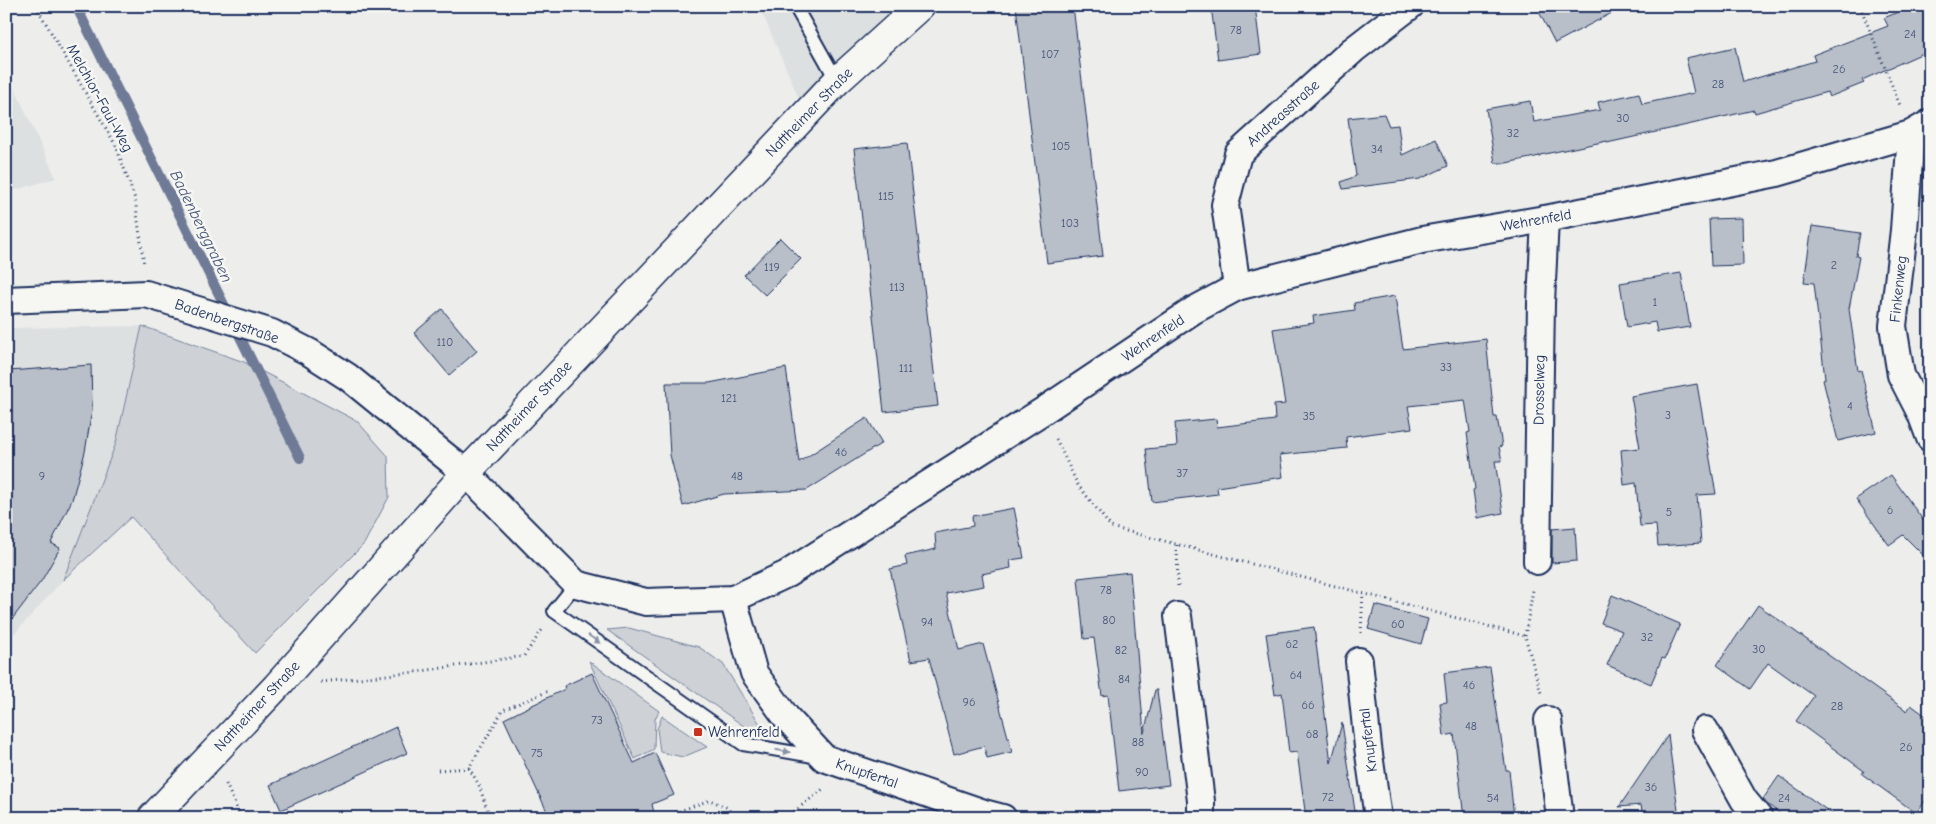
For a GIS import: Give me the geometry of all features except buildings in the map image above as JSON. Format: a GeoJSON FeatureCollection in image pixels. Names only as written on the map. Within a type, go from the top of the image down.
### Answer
{"type":"FeatureCollection","features":[{"type":"Feature","properties":{"kind":"street","name":"Nattheimer Straße"},"geometry":{"type":"LineString","coordinates":[[152,818],[276,687],[466,473],[837,81],[920,6]]}},
{"type":"Feature","properties":{"kind":"street","name":"Andreasstraße"},"geometry":{"type":"LineString","coordinates":[[1238,287],[1225,205],[1238,154],[1353,50],[1410,6]]}},
{"type":"Feature","properties":{"kind":"street","name":"Wehrenfeld"},"geometry":{"type":"LineString","coordinates":[[576,584],[646,602],[733,599],[786,574],[1043,411],[1194,310],[1238,287],[1422,240],[1545,219],[1777,173],[1921,129]]}},
{"type":"Feature","properties":{"kind":"street","name":"Finkenweg"},"geometry":{"type":"LineString","coordinates":[[1921,129],[1904,230],[1893,326],[1901,375],[1921,414],[1930,438]]}},
{"type":"Feature","properties":{"kind":"street","name":"Drosselweg"},"geometry":{"type":"LineString","coordinates":[[1538,561],[1541,312],[1545,219]]}},
{"type":"Feature","properties":{"kind":"street","name":"Badenbergstraße"},"geometry":{"type":"LineString","coordinates":[[6,300],[146,294],[272,333],[308,352],[348,377],[466,473]]}},
{"type":"Feature","properties":{"kind":"street"},"geometry":{"type":"LineString","coordinates":[[466,473],[576,584]]}},
{"type":"Feature","properties":{"kind":"street","name":"Knupfertal"},"geometry":{"type":"LineString","coordinates":[[733,599],[754,674],[786,718],[835,762],[990,816]]}},
{"type":"Feature","properties":{"kind":"street"},"geometry":{"type":"LineString","coordinates":[[1178,616],[1201,801],[1201,818]]}},
{"type":"Feature","properties":{"kind":"street","name":"Knupfertal"},"geometry":{"type":"LineString","coordinates":[[1359,661],[1378,818]]}},
{"type":"Feature","properties":{"kind":"street"},"geometry":{"type":"LineString","coordinates":[[1548,720],[1560,818]]}},
{"type":"Feature","properties":{"kind":"street"},"geometry":{"type":"LineString","coordinates":[[1705,730],[1744,800],[1759,818]]}},
{"type":"Feature","properties":{"kind":"lane"},"geometry":{"type":"LineString","coordinates":[[794,6],[837,81]]}},
{"type":"Feature","properties":{"kind":"lane"},"geometry":{"type":"LineString","coordinates":[[576,584],[554,611],[743,744],[835,762]]}},
{"type":"Feature","properties":{"kind":"path","name":"Melchior-Faul-Weg"},"geometry":{"type":"LineString","coordinates":[[36,6],[116,146],[135,199],[142,246],[146,294]]}},
{"type":"Feature","properties":{"kind":"path"},"geometry":{"type":"LineString","coordinates":[[1860,6],[1921,129]]}},
{"type":"Feature","properties":{"kind":"path"},"geometry":{"type":"LineString","coordinates":[[1043,411],[1078,485],[1111,527],[1525,636]]}},
{"type":"Feature","properties":{"kind":"path"},"geometry":{"type":"LineString","coordinates":[[1177,545],[1178,616]]}},
{"type":"Feature","properties":{"kind":"path"},"geometry":{"type":"LineString","coordinates":[[1538,561],[1525,636],[1548,720]]}},
{"type":"Feature","properties":{"kind":"path"},"geometry":{"type":"LineString","coordinates":[[1359,661],[1363,593]]}},
{"type":"Feature","properties":{"kind":"path"},"geometry":{"type":"LineString","coordinates":[[276,687],[415,672],[524,656],[554,611]]}},
{"type":"Feature","properties":{"kind":"path"},"geometry":{"type":"LineString","coordinates":[[469,768],[503,710],[548,691]]}},
{"type":"Feature","properties":{"kind":"path"},"geometry":{"type":"LineString","coordinates":[[786,818],[818,794],[835,762]]}},
{"type":"Feature","properties":{"kind":"path"},"geometry":{"type":"LineString","coordinates":[[438,770],[469,768]]}},
{"type":"Feature","properties":{"kind":"path"},"geometry":{"type":"LineString","coordinates":[[469,768],[479,785],[490,818]]}},
{"type":"Feature","properties":{"kind":"path"},"geometry":{"type":"LineString","coordinates":[[660,818],[710,800],[728,808],[734,818]]}},
{"type":"Feature","properties":{"kind":"shaded area"},"geometry":{"type":"Polygon","coordinates":[[[759,6],[915,6],[806,115],[759,6]]]}},
{"type":"Feature","properties":{"kind":"shaded area"},"geometry":{"type":"Polygon","coordinates":[[[6,69],[56,178],[6,193],[6,69]]]}},
{"type":"Feature","properties":{"kind":"shaded area"},"geometry":{"type":"Polygon","coordinates":[[[142,326],[116,443],[63,580],[6,643],[6,328],[142,326]]]}},
{"type":"Feature","properties":{"kind":"shaded area"},"geometry":{"type":"Polygon","coordinates":[[[142,326],[244,362],[357,421],[388,456],[389,497],[364,544],[255,653],[131,517],[63,580],[116,443],[142,326]]]}},
{"type":"Feature","properties":{"kind":"shaded area"},"geometry":{"type":"Polygon","coordinates":[[[629,628],[699,647],[723,664],[763,729],[755,734],[607,630],[629,628]]]}},
{"type":"Feature","properties":{"kind":"shaded area"},"geometry":{"type":"Polygon","coordinates":[[[589,661],[659,711],[655,719],[654,749],[635,759],[589,661]]]}},
{"type":"Feature","properties":{"kind":"shaded area"},"geometry":{"type":"Polygon","coordinates":[[[662,716],[707,747],[683,757],[660,752],[657,729],[662,716]]]}},
{"type":"Feature","properties":{"kind":"waterway","name":"Badenberggraben"},"geometry":{"type":"LineString","coordinates":[[76,6],[300,458]]}},
{"type":"Feature","properties":{"kind":"place","name":"Wehrenfeld"},"geometry":{"type":"Point","coordinates":[698,732]}}]}
